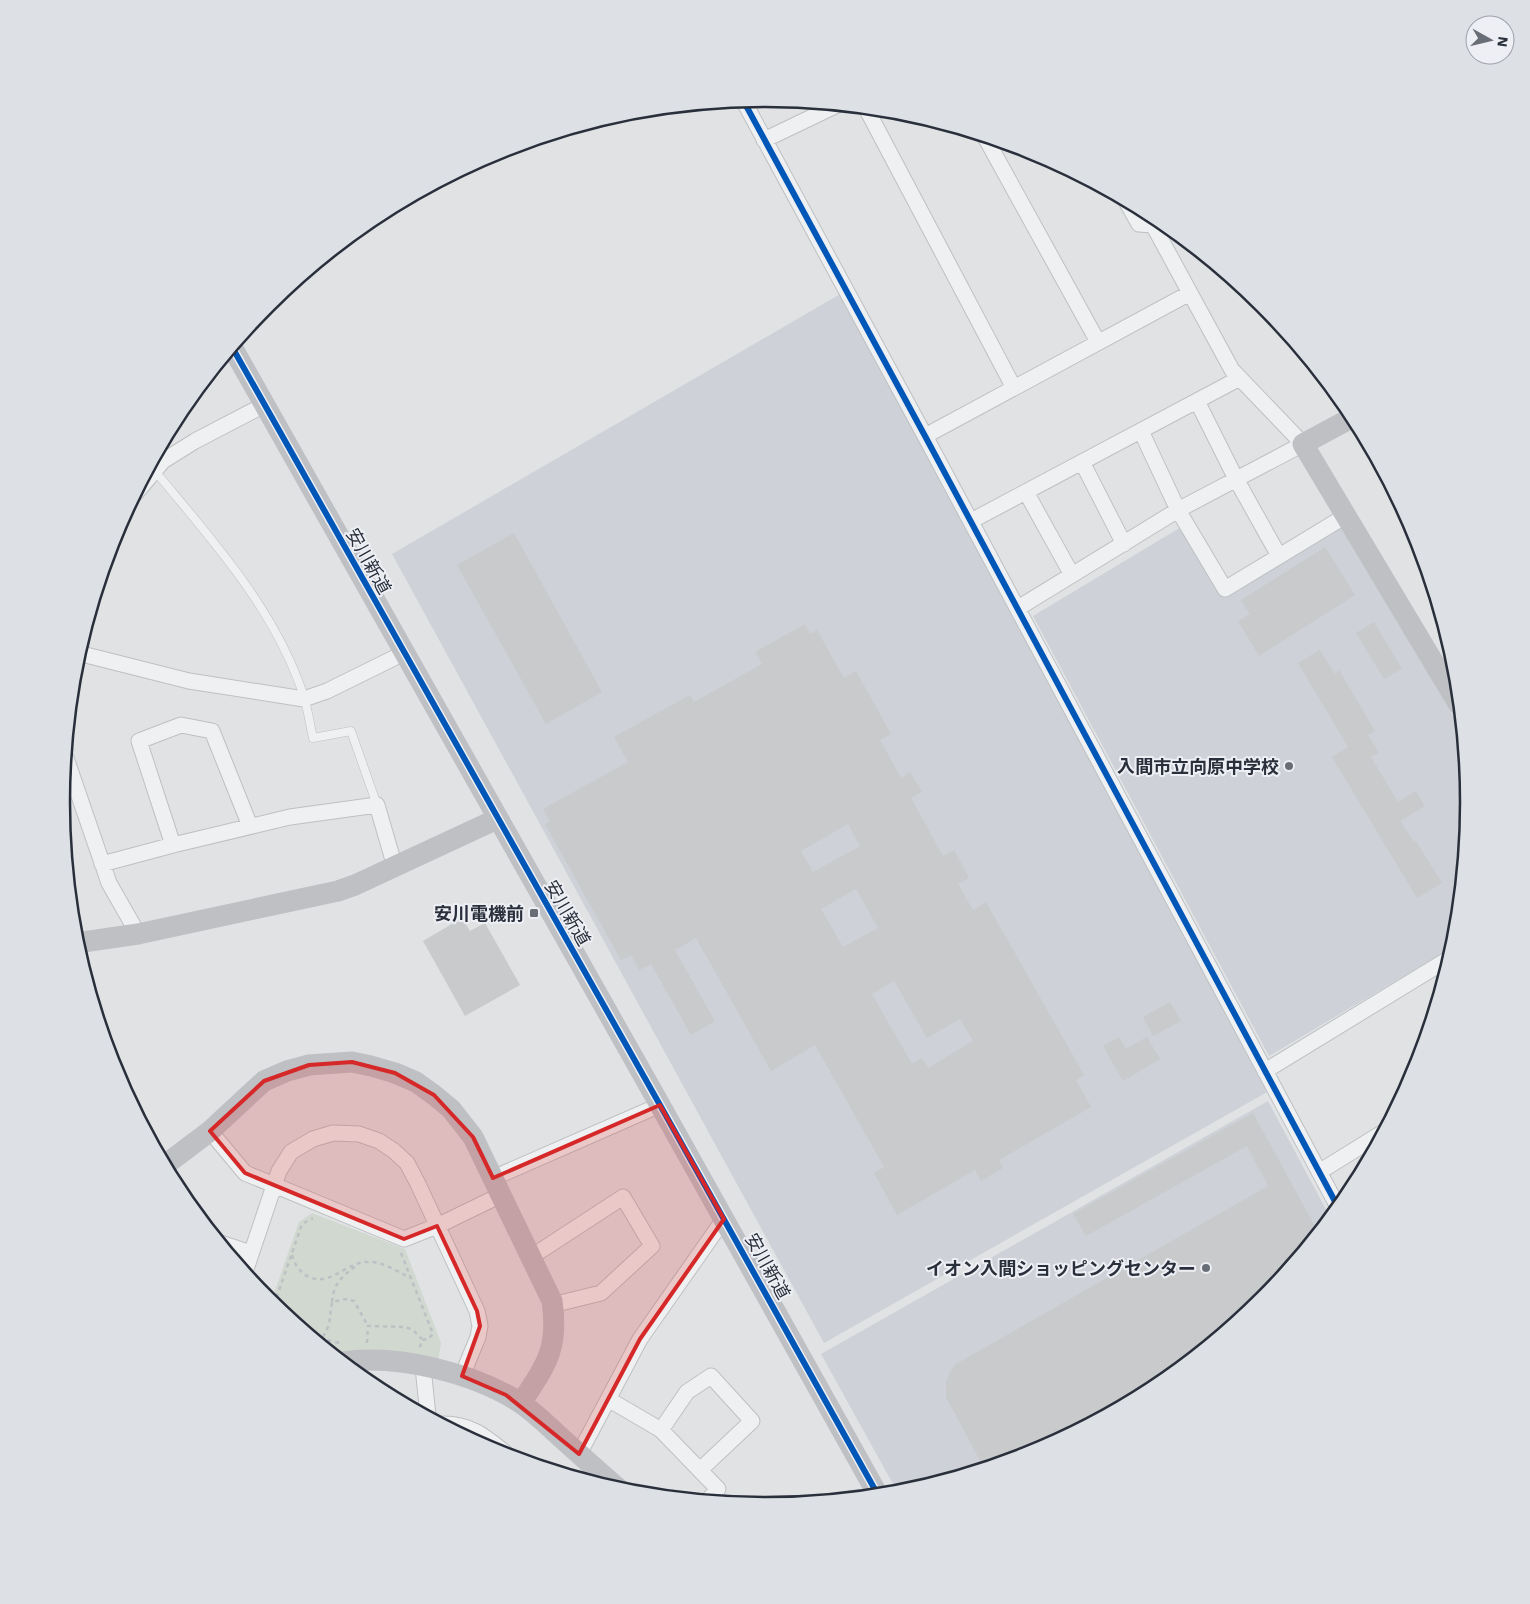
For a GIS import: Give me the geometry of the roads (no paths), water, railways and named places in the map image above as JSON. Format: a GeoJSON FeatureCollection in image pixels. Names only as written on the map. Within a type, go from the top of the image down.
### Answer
{"type":"FeatureCollection","features":[{"type":"Feature","properties":{"kind":"street"},"geometry":{"type":"LineString","coordinates":[[747,107],[1018,608],[1334,1200]]}},
{"type":"Feature","properties":{"kind":"street"},"geometry":{"type":"LineString","coordinates":[[764,140],[827,110]]}},
{"type":"Feature","properties":{"kind":"street"},"geometry":{"type":"LineString","coordinates":[[870,115],[1014,388]]}},
{"type":"Feature","properties":{"kind":"street"},"geometry":{"type":"LineString","coordinates":[[990,145],[1098,342]]}},
{"type":"Feature","properties":{"kind":"street"},"geometry":{"type":"LineString","coordinates":[[1133,213],[1139,224],[1150,223]]}},
{"type":"Feature","properties":{"kind":"street"},"geometry":{"type":"LineString","coordinates":[[1161,231],[1190,293],[1232,370],[1303,444],[1451,691]]}},
{"type":"Feature","properties":{"kind":"street"},"geometry":{"type":"LineString","coordinates":[[925,436],[1190,293]]}},
{"type":"Feature","properties":{"kind":"street","name":"安川新道"},"geometry":{"type":"LineString","coordinates":[[235,353],[874,1488]]}},
{"type":"Feature","properties":{"kind":"street"},"geometry":{"type":"LineString","coordinates":[[971,521],[1240,378]]}},
{"type":"Feature","properties":{"kind":"street"},"geometry":{"type":"LineString","coordinates":[[1197,401],[1236,480],[1279,556]]}},
{"type":"Feature","properties":{"kind":"street"},"geometry":{"type":"LineString","coordinates":[[155,471],[163,461],[195,441],[264,405]]}},
{"type":"Feature","properties":{"kind":"street"},"geometry":{"type":"LineString","coordinates":[[1018,608],[1178,510],[1346,421]]}},
{"type":"Feature","properties":{"kind":"street"},"geometry":{"type":"LineString","coordinates":[[1141,431],[1178,510],[1225,589],[1347,515]]}},
{"type":"Feature","properties":{"kind":"street"},"geometry":{"type":"LineString","coordinates":[[1082,462],[1124,544]]}},
{"type":"Feature","properties":{"kind":"street"},"geometry":{"type":"LineString","coordinates":[[1026,492],[1072,575]]}},
{"type":"Feature","properties":{"kind":"street"},"geometry":{"type":"LineString","coordinates":[[86,655],[189,682],[304,699],[327,691],[404,653]]}},
{"type":"Feature","properties":{"kind":"street"},"geometry":{"type":"LineString","coordinates":[[173,845],[140,741],[181,725],[212,731],[250,826]]}},
{"type":"Feature","properties":{"kind":"street"},"geometry":{"type":"LineString","coordinates":[[71,772],[109,883],[138,934]]}},
{"type":"Feature","properties":{"kind":"street"},"geometry":{"type":"LineString","coordinates":[[102,864],[290,817],[377,804],[395,867]]}},
{"type":"Feature","properties":{"kind":"street"},"geometry":{"type":"LineString","coordinates":[[84,942],[138,934],[338,891],[395,867],[497,819]]}},
{"type":"Feature","properties":{"kind":"street"},"geometry":{"type":"LineString","coordinates":[[1265,1071],[1441,964]]}},
{"type":"Feature","properties":{"kind":"street"},"geometry":{"type":"LineString","coordinates":[[170,1161],[210,1131],[264,1081],[287,1071],[308,1065],[352,1062],[395,1073],[416,1082],[451,1109],[472,1137],[531,1257],[552,1305],[555,1318],[550,1356],[543,1370],[520,1403]]}},
{"type":"Feature","properties":{"kind":"street"},"geometry":{"type":"LineString","coordinates":[[210,1131],[245,1172],[404,1239],[437,1226],[497,1186],[660,1105]]}},
{"type":"Feature","properties":{"kind":"street"},"geometry":{"type":"LineString","coordinates":[[247,1265],[279,1171],[292,1152],[313,1139],[333,1133],[359,1134],[379,1142],[394,1150],[406,1164],[477,1310],[480,1326],[478,1337],[462,1376]]}},
{"type":"Feature","properties":{"kind":"street"},"geometry":{"type":"LineString","coordinates":[[1320,1172],[1373,1139]]}},
{"type":"Feature","properties":{"kind":"street"},"geometry":{"type":"LineString","coordinates":[[531,1257],[622,1197],[652,1246],[601,1293],[552,1305]]}},
{"type":"Feature","properties":{"kind":"street"},"geometry":{"type":"LineString","coordinates":[[579,1454],[640,1339],[724,1219]]}},
{"type":"Feature","properties":{"kind":"street"},"geometry":{"type":"LineString","coordinates":[[231,1246],[251,1253]]}},
{"type":"Feature","properties":{"kind":"street"},"geometry":{"type":"LineString","coordinates":[[353,1361],[373,1360],[443,1370],[487,1385],[520,1403],[607,1478]]}},
{"type":"Feature","properties":{"kind":"street"},"geometry":{"type":"LineString","coordinates":[[419,1366],[427,1409]]}},
{"type":"Feature","properties":{"kind":"street"},"geometry":{"type":"LineString","coordinates":[[661,1430],[687,1392],[711,1376],[752,1421],[700,1470]]}},
{"type":"Feature","properties":{"kind":"street"},"geometry":{"type":"LineString","coordinates":[[608,1399],[661,1430],[718,1489],[712,1495]]}},
{"type":"Feature","properties":{"kind":"street"},"geometry":{"type":"LineString","coordinates":[[456,1424],[484,1435],[489,1440]]}},
{"type":"Feature","properties":{"kind":"lane"},"geometry":{"type":"LineString","coordinates":[[155,471],[230,561],[279,637],[304,699],[313,738],[351,732],[377,804]]}},
{"type":"Feature","properties":{"kind":"place","name":"入間市立向原中学校"},"geometry":{"type":"Point","coordinates":[1289,766]}},
{"type":"Feature","properties":{"kind":"place","name":"安川電機前"},"geometry":{"type":"Point","coordinates":[534,913]}},
{"type":"Feature","properties":{"kind":"place","name":"イオン入間ショッピングセンター"},"geometry":{"type":"Point","coordinates":[1206,1268]}}]}
